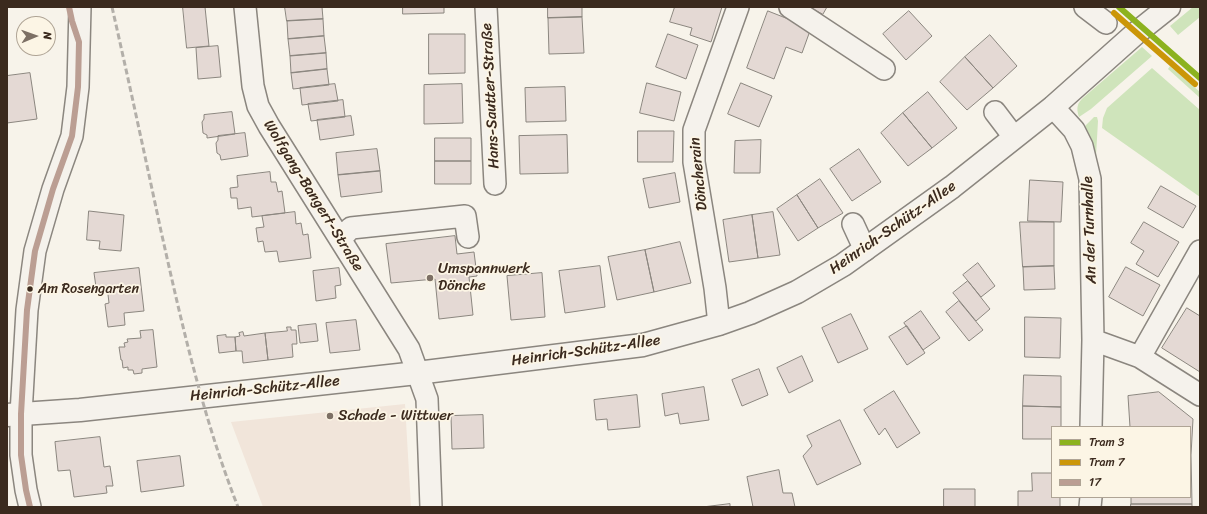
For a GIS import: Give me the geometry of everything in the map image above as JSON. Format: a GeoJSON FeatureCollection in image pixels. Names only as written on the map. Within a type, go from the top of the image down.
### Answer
{"type":"FeatureCollection","features":[{"type":"Feature","properties":{"kind":"main road","name":"Heinrich-Schütz-Allee"},"geometry":{"type":"LineString","coordinates":[[14,415],[80,410],[417,373],[643,345],[719,324],[750,313],[797,292],[843,265],[865,250],[952,187],[1053,107],[1135,34],[1169,7]]}},
{"type":"Feature","properties":{"kind":"street"},"geometry":{"type":"LineString","coordinates":[[69,7],[79,42]]}},
{"type":"Feature","properties":{"kind":"street"},"geometry":{"type":"LineString","coordinates":[[30,507],[14,415],[35,251],[53,189],[72,136],[78,87],[80,7]]}},
{"type":"Feature","properties":{"kind":"street","name":"Wolfgang-Bangert-Straße"},"geometry":{"type":"LineString","coordinates":[[245,7],[253,86],[258,106],[268,126],[409,349],[417,373]]}},
{"type":"Feature","properties":{"kind":"street","name":"Hans-Sautter-Straße"},"geometry":{"type":"LineString","coordinates":[[486,7],[495,184]]}},
{"type":"Feature","properties":{"kind":"street","name":"Döncherain"},"geometry":{"type":"LineString","coordinates":[[719,324],[715,288],[694,162],[694,130],[738,7]]}},
{"type":"Feature","properties":{"kind":"street"},"geometry":{"type":"LineString","coordinates":[[790,7],[884,69]]}},
{"type":"Feature","properties":{"kind":"street"},"geometry":{"type":"LineString","coordinates":[[1085,7],[1106,23]]}},
{"type":"Feature","properties":{"kind":"street","name":"An der Turnhalle"},"geometry":{"type":"LineString","coordinates":[[1053,107],[1074,130],[1082,146],[1090,179],[1093,340],[1092,426]]}},
{"type":"Feature","properties":{"kind":"street"},"geometry":{"type":"LineString","coordinates":[[994,112],[1014,137]]}},
{"type":"Feature","properties":{"kind":"street"},"geometry":{"type":"LineString","coordinates":[[340,239],[351,228],[465,216],[468,237]]}},
{"type":"Feature","properties":{"kind":"street"},"geometry":{"type":"LineString","coordinates":[[853,224],[865,250]]}},
{"type":"Feature","properties":{"kind":"street"},"geometry":{"type":"LineString","coordinates":[[1140,356],[1200,251]]}},
{"type":"Feature","properties":{"kind":"street"},"geometry":{"type":"LineString","coordinates":[[1093,340],[1140,356],[1200,395]]}},
{"type":"Feature","properties":{"kind":"street"},"geometry":{"type":"LineString","coordinates":[[417,373],[426,399],[431,507]]}},
{"type":"Feature","properties":{"kind":"shaded area"},"geometry":{"type":"Polygon","coordinates":[[[405,404],[411,507],[263,507],[231,422],[405,404]]]}},
{"type":"Feature","properties":{"kind":"green space"},"geometry":{"type":"Polygon","coordinates":[[[1193,7],[1200,7],[1200,17],[1178,35],[1170,26],[1193,7]]]}},
{"type":"Feature","properties":{"kind":"green space"},"geometry":{"type":"Polygon","coordinates":[[[1142,47],[1152,56],[1091,109],[1079,117],[1078,106],[1082,99],[1142,47]]]}},
{"type":"Feature","properties":{"kind":"green space"},"geometry":{"type":"Polygon","coordinates":[[[1170,66],[1200,92],[1200,98],[1168,69],[1170,66]]]}},
{"type":"Feature","properties":{"kind":"green space"},"geometry":{"type":"Polygon","coordinates":[[[1152,68],[1200,110],[1200,197],[1102,128],[1103,118],[1107,108],[1152,68]]]}},
{"type":"Feature","properties":{"kind":"green space"},"geometry":{"type":"Polygon","coordinates":[[[1094,117],[1097,117],[1098,121],[1096,156],[1093,156],[1090,140],[1085,126],[1094,117]]]}},
{"type":"Feature","properties":{"kind":"building"},"geometry":{"type":"Polygon","coordinates":[[[183,7],[205,7],[209,46],[187,48],[183,7]]]}},
{"type":"Feature","properties":{"kind":"building"},"geometry":{"type":"Polygon","coordinates":[[[285,7],[322,7],[323,19],[287,21],[285,7]]]}},
{"type":"Feature","properties":{"kind":"building"},"geometry":{"type":"Polygon","coordinates":[[[403,7],[444,7],[444,13],[403,14],[403,7]]]}},
{"type":"Feature","properties":{"kind":"building"},"geometry":{"type":"Polygon","coordinates":[[[548,7],[582,7],[582,17],[548,18],[548,7]]]}},
{"type":"Feature","properties":{"kind":"building"},"geometry":{"type":"Polygon","coordinates":[[[675,7],[722,7],[711,42],[690,35],[692,28],[670,22],[675,7]]]}},
{"type":"Feature","properties":{"kind":"building"},"geometry":{"type":"Polygon","coordinates":[[[810,7],[827,7],[823,14],[810,7]]]}},
{"type":"Feature","properties":{"kind":"building"},"geometry":{"type":"Polygon","coordinates":[[[768,11],[811,28],[802,53],[786,47],[774,79],[747,68],[768,11]]]}},
{"type":"Feature","properties":{"kind":"building"},"geometry":{"type":"Polygon","coordinates":[[[909,11],[932,36],[906,60],[883,34],[909,11]]]}},
{"type":"Feature","properties":{"kind":"building"},"geometry":{"type":"Polygon","coordinates":[[[582,17],[584,53],[549,54],[548,18],[582,17]]]}},
{"type":"Feature","properties":{"kind":"building"},"geometry":{"type":"Polygon","coordinates":[[[323,19],[324,36],[288,39],[287,21],[323,19]]]}},
{"type":"Feature","properties":{"kind":"building"},"geometry":{"type":"Polygon","coordinates":[[[429,34],[465,34],[465,73],[429,74],[429,34]]]}},
{"type":"Feature","properties":{"kind":"building"},"geometry":{"type":"Polygon","coordinates":[[[668,34],[698,45],[686,79],[656,67],[668,34]]]}},
{"type":"Feature","properties":{"kind":"building"},"geometry":{"type":"Polygon","coordinates":[[[990,35],[1017,66],[993,88],[965,57],[990,35]]]}},
{"type":"Feature","properties":{"kind":"building"},"geometry":{"type":"Polygon","coordinates":[[[324,36],[326,53],[290,56],[288,39],[324,36]]]}},
{"type":"Feature","properties":{"kind":"building"},"geometry":{"type":"Polygon","coordinates":[[[218,46],[221,77],[198,79],[196,48],[218,46]]]}},
{"type":"Feature","properties":{"kind":"building"},"geometry":{"type":"Polygon","coordinates":[[[326,53],[327,69],[291,73],[290,56],[326,53]]]}},
{"type":"Feature","properties":{"kind":"building"},"geometry":{"type":"Polygon","coordinates":[[[965,57],[993,88],[967,110],[940,82],[965,57]]]}},
{"type":"Feature","properties":{"kind":"building"},"geometry":{"type":"Polygon","coordinates":[[[327,69],[329,85],[293,89],[291,73],[327,69]]]}},
{"type":"Feature","properties":{"kind":"building"},"geometry":{"type":"Polygon","coordinates":[[[30,73],[37,119],[7,123],[7,76],[30,73]]]}},
{"type":"Feature","properties":{"kind":"building"},"geometry":{"type":"Polygon","coordinates":[[[647,83],[681,92],[674,121],[640,113],[647,83]]]}},
{"type":"Feature","properties":{"kind":"building"},"geometry":{"type":"Polygon","coordinates":[[[741,83],[772,96],[759,127],[728,114],[741,83]]]}},
{"type":"Feature","properties":{"kind":"building"},"geometry":{"type":"Polygon","coordinates":[[[335,84],[338,101],[302,105],[300,88],[335,84]]]}},
{"type":"Feature","properties":{"kind":"building"},"geometry":{"type":"Polygon","coordinates":[[[462,84],[463,123],[424,124],[424,85],[462,84]]]}},
{"type":"Feature","properties":{"kind":"building"},"geometry":{"type":"Polygon","coordinates":[[[565,87],[566,121],[526,122],[525,88],[565,87]]]}},
{"type":"Feature","properties":{"kind":"building"},"geometry":{"type":"Polygon","coordinates":[[[928,92],[957,128],[932,148],[903,113],[928,92]]]}},
{"type":"Feature","properties":{"kind":"building"},"geometry":{"type":"Polygon","coordinates":[[[343,100],[345,117],[311,121],[308,104],[343,100]]]}},
{"type":"Feature","properties":{"kind":"building"},"geometry":{"type":"Polygon","coordinates":[[[232,112],[235,134],[207,138],[207,135],[203,133],[202,122],[204,115],[232,112]]]}},
{"type":"Feature","properties":{"kind":"building"},"geometry":{"type":"Polygon","coordinates":[[[903,113],[932,148],[908,166],[881,133],[903,113]]]}},
{"type":"Feature","properties":{"kind":"building"},"geometry":{"type":"Polygon","coordinates":[[[351,116],[354,135],[320,140],[317,120],[351,116]]]}},
{"type":"Feature","properties":{"kind":"building"},"geometry":{"type":"Polygon","coordinates":[[[638,131],[674,131],[673,162],[638,162],[638,131]]]}},
{"type":"Feature","properties":{"kind":"building"},"geometry":{"type":"Polygon","coordinates":[[[245,133],[248,156],[221,160],[220,155],[217,153],[216,143],[218,136],[245,133]]]}},
{"type":"Feature","properties":{"kind":"building"},"geometry":{"type":"Polygon","coordinates":[[[567,135],[568,173],[520,174],[519,136],[567,135]]]}},
{"type":"Feature","properties":{"kind":"building"},"geometry":{"type":"Polygon","coordinates":[[[435,138],[471,138],[471,161],[435,161],[435,138]]]}},
{"type":"Feature","properties":{"kind":"building"},"geometry":{"type":"Polygon","coordinates":[[[761,140],[760,173],[734,173],[735,141],[761,140]]]}},
{"type":"Feature","properties":{"kind":"building"},"geometry":{"type":"Polygon","coordinates":[[[377,149],[380,171],[338,175],[336,153],[377,149]]]}},
{"type":"Feature","properties":{"kind":"building"},"geometry":{"type":"Polygon","coordinates":[[[859,149],[881,182],[852,201],[830,169],[859,149]]]}},
{"type":"Feature","properties":{"kind":"building"},"geometry":{"type":"Polygon","coordinates":[[[435,161],[471,161],[471,184],[435,184],[435,161]]]}},
{"type":"Feature","properties":{"kind":"building"},"geometry":{"type":"Polygon","coordinates":[[[380,171],[382,192],[341,197],[338,175],[380,171]]]}},
{"type":"Feature","properties":{"kind":"building"},"geometry":{"type":"Polygon","coordinates":[[[270,172],[271,182],[276,182],[278,192],[282,191],[285,213],[252,217],[251,207],[238,209],[237,198],[231,198],[230,188],[238,187],[237,176],[270,172]]]}},
{"type":"Feature","properties":{"kind":"building"},"geometry":{"type":"Polygon","coordinates":[[[675,173],[680,202],[649,208],[643,179],[675,173]]]}},
{"type":"Feature","properties":{"kind":"building"},"geometry":{"type":"Polygon","coordinates":[[[820,179],[843,213],[818,228],[797,195],[820,179]]]}},
{"type":"Feature","properties":{"kind":"building"},"geometry":{"type":"Polygon","coordinates":[[[1030,180],[1063,182],[1061,222],[1028,221],[1030,180]]]}},
{"type":"Feature","properties":{"kind":"building"},"geometry":{"type":"Polygon","coordinates":[[[1161,186],[1196,206],[1183,228],[1148,208],[1161,186]]]}},
{"type":"Feature","properties":{"kind":"building"},"geometry":{"type":"Polygon","coordinates":[[[797,195],[818,228],[798,241],[777,209],[797,195]]]}},
{"type":"Feature","properties":{"kind":"building"},"geometry":{"type":"Polygon","coordinates":[[[89,211],[124,215],[121,251],[99,249],[100,241],[87,240],[89,211]]]}},
{"type":"Feature","properties":{"kind":"building"},"geometry":{"type":"Polygon","coordinates":[[[295,212],[296,224],[301,223],[303,235],[308,234],[311,258],[279,262],[277,251],[265,252],[263,241],[258,242],[256,228],[264,227],[262,216],[295,212]]]}},
{"type":"Feature","properties":{"kind":"building"},"geometry":{"type":"Polygon","coordinates":[[[773,212],[780,255],[758,258],[752,215],[773,212]]]}},
{"type":"Feature","properties":{"kind":"building"},"geometry":{"type":"Polygon","coordinates":[[[752,215],[758,258],[729,262],[723,220],[752,215]]]}},
{"type":"Feature","properties":{"kind":"building"},"geometry":{"type":"Polygon","coordinates":[[[1020,222],[1054,222],[1054,266],[1023,267],[1020,222]]]}},
{"type":"Feature","properties":{"kind":"building"},"geometry":{"type":"Polygon","coordinates":[[[1144,222],[1179,242],[1158,277],[1136,264],[1144,251],[1131,243],[1144,222]]]}},
{"type":"Feature","properties":{"kind":"building","name":"Umspannwerk Dönche"},"geometry":{"type":"Polygon","coordinates":[[[455,236],[457,254],[474,252],[477,276],[469,277],[473,315],[439,319],[435,279],[391,283],[386,244],[455,236]]]}},
{"type":"Feature","properties":{"kind":"building"},"geometry":{"type":"Polygon","coordinates":[[[680,242],[691,283],[654,292],[645,250],[680,242]]]}},
{"type":"Feature","properties":{"kind":"building"},"geometry":{"type":"Polygon","coordinates":[[[645,250],[654,292],[617,300],[608,257],[645,250]]]}},
{"type":"Feature","properties":{"kind":"building"},"geometry":{"type":"Polygon","coordinates":[[[978,263],[995,286],[981,297],[963,275],[978,263]]]}},
{"type":"Feature","properties":{"kind":"building"},"geometry":{"type":"Polygon","coordinates":[[[600,266],[605,307],[565,313],[559,271],[600,266]]]}},
{"type":"Feature","properties":{"kind":"building"},"geometry":{"type":"Polygon","coordinates":[[[1054,266],[1055,289],[1024,290],[1023,267],[1054,266]]]}},
{"type":"Feature","properties":{"kind":"building"},"geometry":{"type":"Polygon","coordinates":[[[1126,267],[1160,285],[1143,316],[1109,297],[1126,267]]]}},
{"type":"Feature","properties":{"kind":"building"},"geometry":{"type":"Polygon","coordinates":[[[139,268],[144,311],[124,313],[125,325],[108,327],[105,304],[109,303],[107,286],[96,287],[94,273],[139,268]]]}},
{"type":"Feature","properties":{"kind":"building"},"geometry":{"type":"Polygon","coordinates":[[[339,268],[341,285],[335,286],[336,298],[316,301],[313,271],[339,268]]]}},
{"type":"Feature","properties":{"kind":"building"},"geometry":{"type":"Polygon","coordinates":[[[542,273],[545,317],[511,320],[507,276],[542,273]]]}},
{"type":"Feature","properties":{"kind":"building"},"geometry":{"type":"Polygon","coordinates":[[[968,281],[990,309],[976,321],[953,293],[968,281]]]}},
{"type":"Feature","properties":{"kind":"building"},"geometry":{"type":"Polygon","coordinates":[[[959,301],[983,330],[969,341],[946,312],[959,301]]]}},
{"type":"Feature","properties":{"kind":"building"},"geometry":{"type":"Polygon","coordinates":[[[1187,308],[1200,316],[1200,372],[1162,348],[1187,308]]]}},
{"type":"Feature","properties":{"kind":"building"},"geometry":{"type":"Polygon","coordinates":[[[921,311],[940,338],[923,350],[904,323],[921,311]]]}},
{"type":"Feature","properties":{"kind":"building"},"geometry":{"type":"Polygon","coordinates":[[[851,314],[868,349],[838,363],[822,328],[851,314]]]}},
{"type":"Feature","properties":{"kind":"building"},"geometry":{"type":"Polygon","coordinates":[[[1025,317],[1061,318],[1060,358],[1025,357],[1025,317]]]}},
{"type":"Feature","properties":{"kind":"building"},"geometry":{"type":"Polygon","coordinates":[[[356,320],[360,350],[330,353],[326,323],[356,320]]]}},
{"type":"Feature","properties":{"kind":"building"},"geometry":{"type":"Polygon","coordinates":[[[316,324],[318,341],[300,343],[298,326],[316,324]]]}},
{"type":"Feature","properties":{"kind":"building"},"geometry":{"type":"Polygon","coordinates":[[[907,326],[925,353],[907,365],[889,337],[907,326]]]}},
{"type":"Feature","properties":{"kind":"building"},"geometry":{"type":"Polygon","coordinates":[[[287,327],[291,327],[291,330],[296,330],[297,344],[292,344],[293,357],[268,360],[265,333],[287,331],[287,327]]]}},
{"type":"Feature","properties":{"kind":"building"},"geometry":{"type":"Polygon","coordinates":[[[153,330],[157,367],[142,369],[142,373],[134,374],[133,370],[128,370],[128,367],[123,368],[119,347],[125,347],[124,343],[128,342],[127,339],[141,338],[140,331],[153,330]]]}},
{"type":"Feature","properties":{"kind":"building"},"geometry":{"type":"Polygon","coordinates":[[[243,332],[244,336],[265,333],[268,360],[243,363],[242,351],[236,351],[235,337],[240,336],[239,333],[243,332]]]}},
{"type":"Feature","properties":{"kind":"building"},"geometry":{"type":"Polygon","coordinates":[[[226,335],[226,337],[235,337],[236,351],[219,353],[217,336],[226,335]]]}},
{"type":"Feature","properties":{"kind":"building"},"geometry":{"type":"Polygon","coordinates":[[[802,356],[813,381],[789,393],[777,368],[802,356]]]}},
{"type":"Feature","properties":{"kind":"building"},"geometry":{"type":"Polygon","coordinates":[[[759,369],[768,395],[742,406],[732,380],[759,369]]]}},
{"type":"Feature","properties":{"kind":"building"},"geometry":{"type":"Polygon","coordinates":[[[1024,375],[1061,376],[1061,407],[1023,406],[1024,375]]]}},
{"type":"Feature","properties":{"kind":"building"},"geometry":{"type":"Polygon","coordinates":[[[704,387],[709,420],[680,424],[678,413],[665,416],[662,394],[704,387]]]}},
{"type":"Feature","properties":{"kind":"building"},"geometry":{"type":"Polygon","coordinates":[[[894,391],[920,433],[897,448],[885,428],[879,435],[864,410],[894,391]]]}},
{"type":"Feature","properties":{"kind":"building"},"geometry":{"type":"Polygon","coordinates":[[[1159,392],[1193,419],[1191,455],[1191,426],[1130,426],[1128,396],[1159,392]]]}},
{"type":"Feature","properties":{"kind":"building"},"geometry":{"type":"Polygon","coordinates":[[[637,395],[640,427],[608,430],[607,419],[596,420],[594,400],[637,395]]]}},
{"type":"Feature","properties":{"kind":"building"},"geometry":{"type":"Polygon","coordinates":[[[1023,406],[1061,407],[1061,426],[1051,426],[1051,439],[1023,439],[1023,406]]]}},
{"type":"Feature","properties":{"kind":"building"},"geometry":{"type":"Polygon","coordinates":[[[483,415],[484,448],[452,449],[451,416],[483,415]]]}},
{"type":"Feature","properties":{"kind":"building"},"geometry":{"type":"Polygon","coordinates":[[[840,420],[861,464],[817,485],[803,456],[812,446],[807,436],[840,420]]]}},
{"type":"Feature","properties":{"kind":"building"},"geometry":{"type":"Polygon","coordinates":[[[100,437],[104,467],[110,466],[113,486],[106,486],[107,493],[74,497],[70,470],[58,471],[55,442],[100,437]]]}},
{"type":"Feature","properties":{"kind":"building"},"geometry":{"type":"Polygon","coordinates":[[[1191,455],[1192,504],[1131,504],[1131,498],[1191,498],[1191,455]]]}},
{"type":"Feature","properties":{"kind":"building"},"geometry":{"type":"Polygon","coordinates":[[[180,456],[184,486],[141,492],[137,461],[180,456]]]}},
{"type":"Feature","properties":{"kind":"building"},"geometry":{"type":"Polygon","coordinates":[[[779,470],[783,493],[792,493],[795,507],[753,507],[747,477],[779,470]]]}},
{"type":"Feature","properties":{"kind":"building"},"geometry":{"type":"Polygon","coordinates":[[[1032,473],[1051,473],[1051,498],[1060,498],[1060,507],[1018,507],[1018,491],[1032,491],[1032,473]]]}},
{"type":"Feature","properties":{"kind":"building"},"geometry":{"type":"Polygon","coordinates":[[[944,489],[975,489],[975,507],[944,507],[944,489]]]}},
{"type":"Feature","properties":{"kind":"building"},"geometry":{"type":"Polygon","coordinates":[[[730,504],[730,507],[703,507],[730,504]]]}},
{"type":"Feature","properties":{"kind":"building"},"geometry":{"type":"Polygon","coordinates":[[[1131,504],[1192,504],[1192,507],[1131,507],[1131,504]]]}},
{"type":"Feature","properties":{"kind":"railway"},"geometry":{"type":"LineString","coordinates":[[112,7],[185,336],[214,440],[238,507]]}},
{"type":"Feature","properties":{"kind":"tram line","name":"3"},"geometry":{"type":"LineString","coordinates":[[1119,7],[1200,78]]}},
{"type":"Feature","properties":{"kind":"tram line","name":"7"},"geometry":{"type":"LineString","coordinates":[[1114,13],[1195,84]]}},
{"type":"Feature","properties":{"kind":"transit line","name":"17"},"geometry":{"type":"LineString","coordinates":[[30,507],[21,455],[21,414],[27,310],[35,251],[53,189],[72,136],[78,87],[79,42],[69,7]]}},
{"type":"Feature","properties":{"kind":"place","name":"Umspannwerk Dönche"},"geometry":{"type":"Point","coordinates":[430,278]}},
{"type":"Feature","properties":{"kind":"place","name":"Am Rosengarten"},"geometry":{"type":"Point","coordinates":[30,289]}},
{"type":"Feature","properties":{"kind":"place","name":"Schade - Wittwer"},"geometry":{"type":"Point","coordinates":[330,416]}}]}
